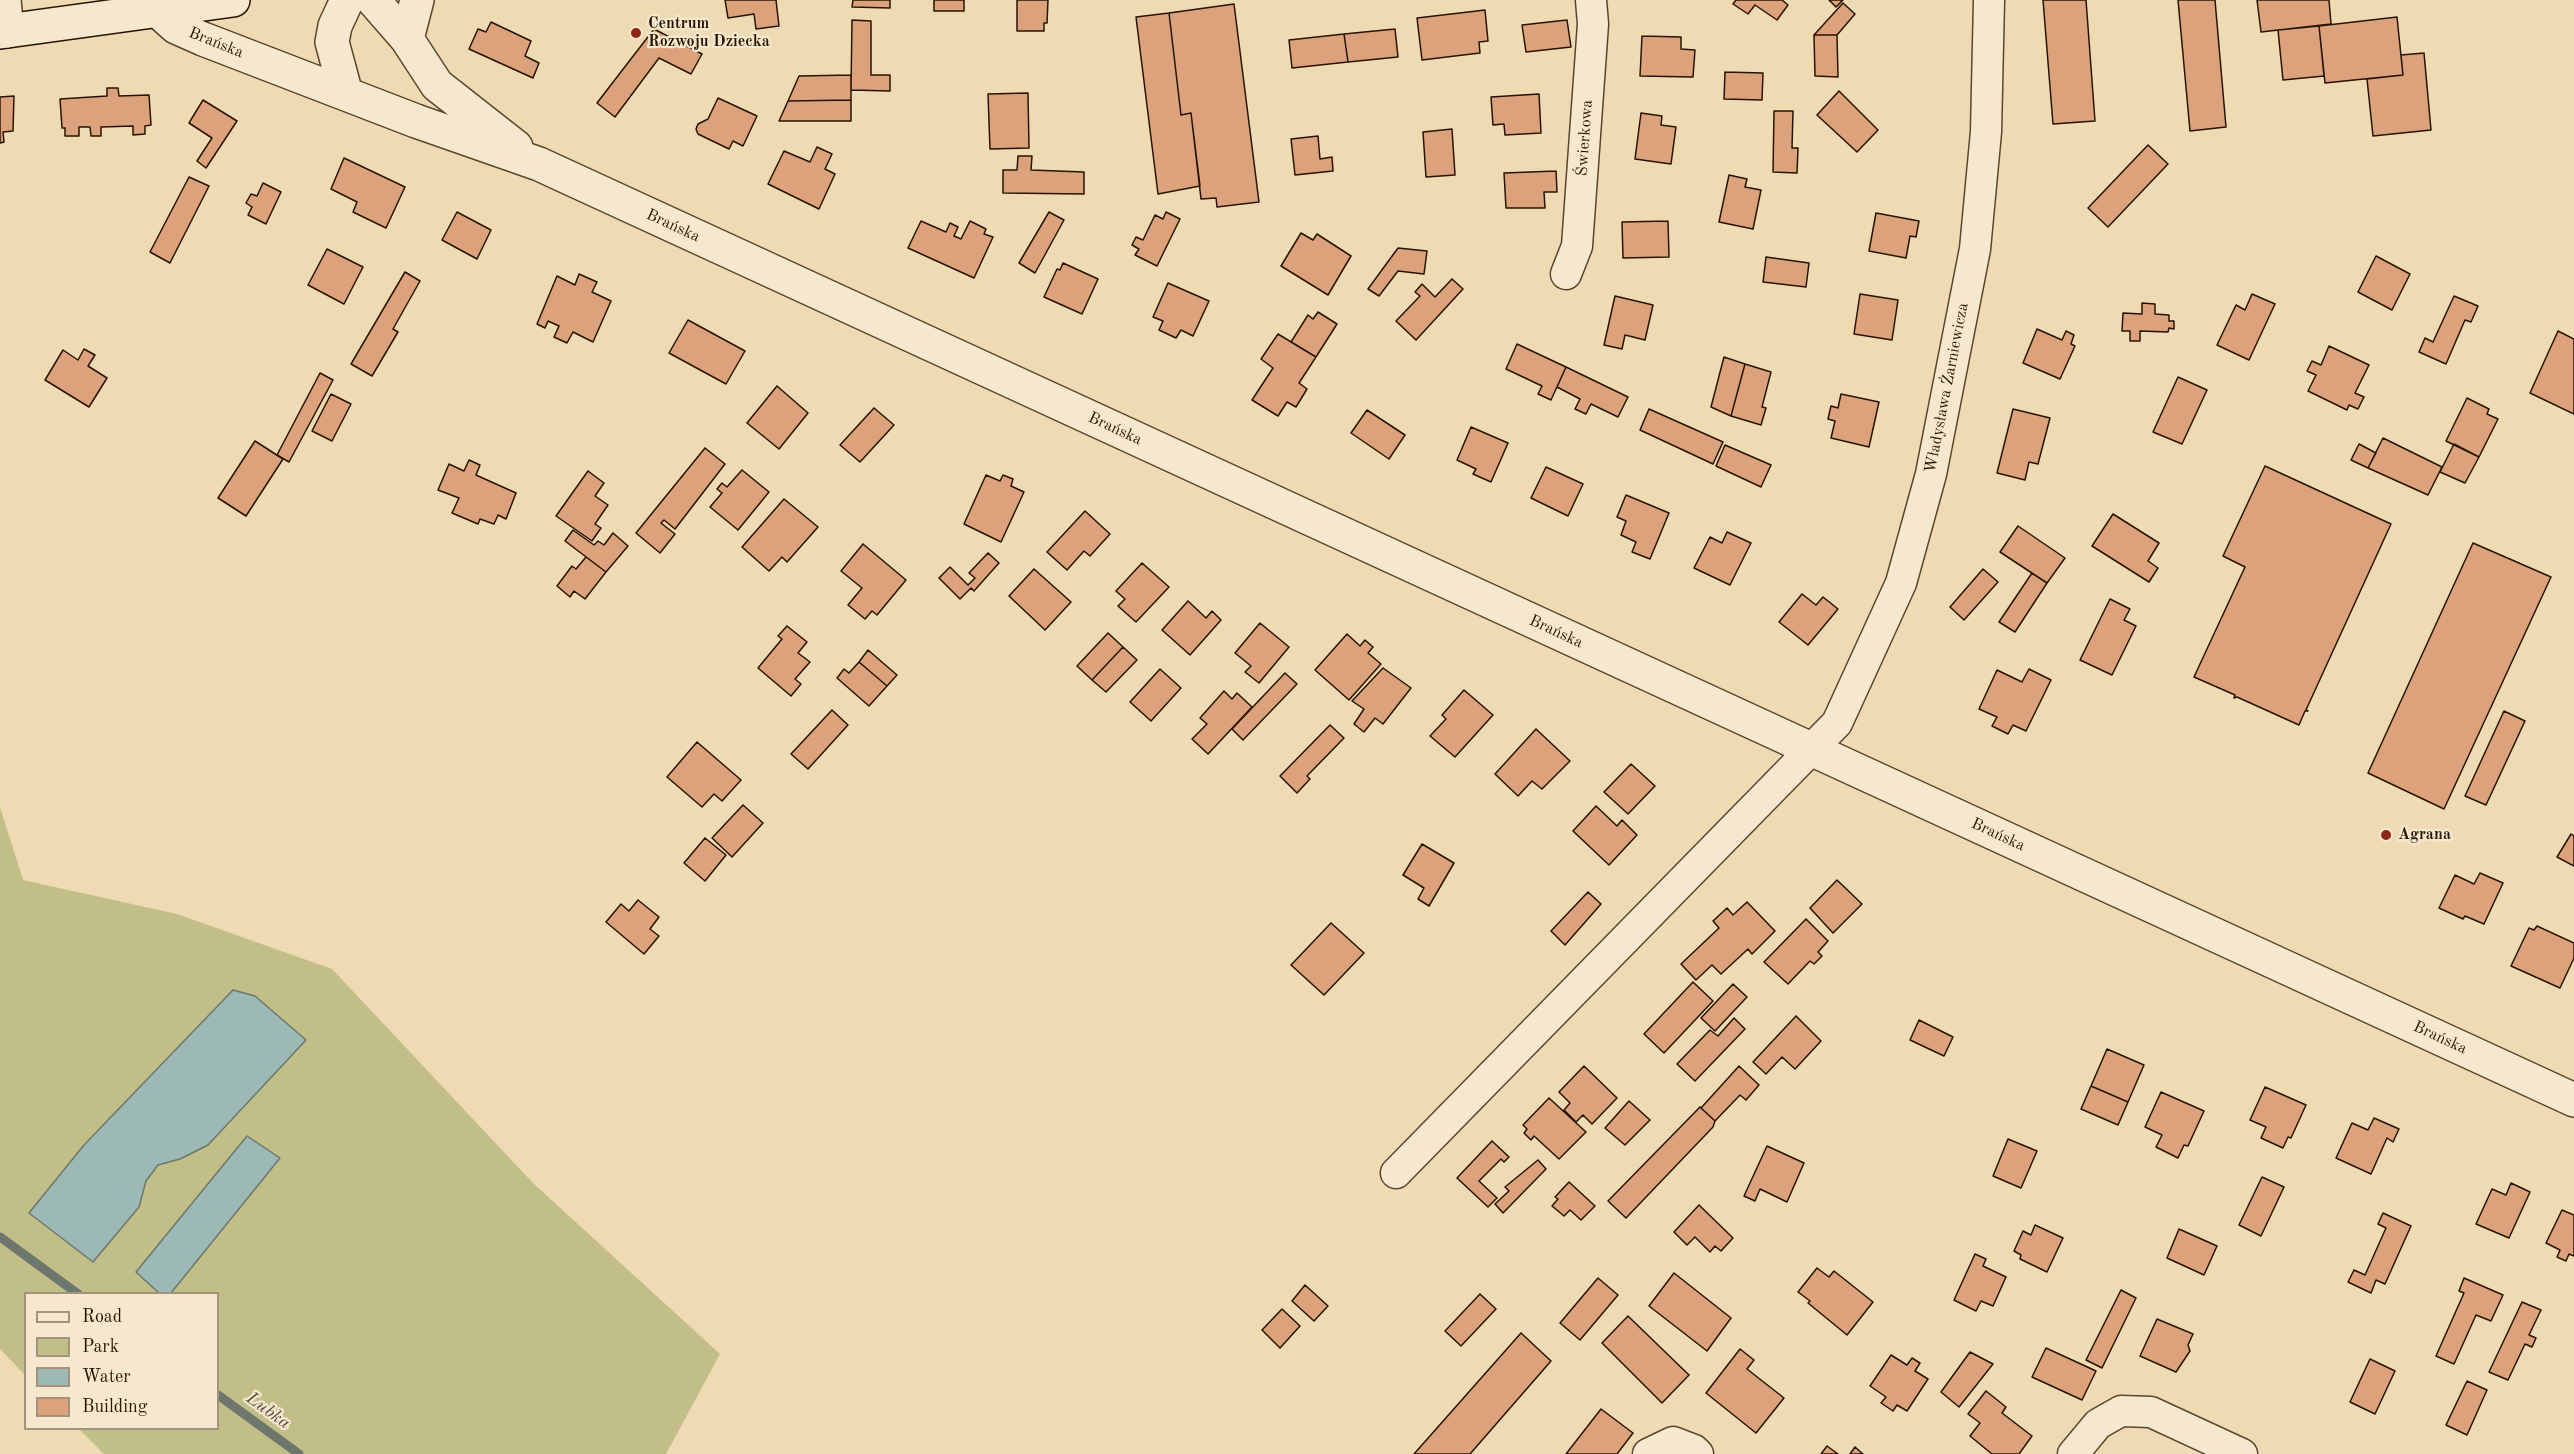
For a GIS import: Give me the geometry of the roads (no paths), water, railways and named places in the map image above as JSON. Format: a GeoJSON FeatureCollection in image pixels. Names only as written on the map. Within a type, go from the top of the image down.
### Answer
{"type":"FeatureCollection","features":[{"type":"Feature","properties":{"kind":"street"},"geometry":{"type":"LineString","coordinates":[[3,21],[158,11],[233,0]]}},
{"type":"Feature","properties":{"kind":"street"},"geometry":{"type":"LineString","coordinates":[[346,94],[332,42],[335,26],[347,0]]}},
{"type":"Feature","properties":{"kind":"street","name":"Brańska"},"geometry":{"type":"LineString","coordinates":[[373,0],[407,39],[437,85],[539,164]]}},
{"type":"Feature","properties":{"kind":"street"},"geometry":{"type":"LineString","coordinates":[[407,39],[417,0]]}},
{"type":"Feature","properties":{"kind":"street","name":"Świerkowa"},"geometry":{"type":"LineString","coordinates":[[1566,274],[1577,246],[1593,24],[1591,0]]}},
{"type":"Feature","properties":{"kind":"street","name":"Władysława Żarniewicza"},"geometry":{"type":"LineString","coordinates":[[1396,1173],[1837,723],[1901,583],[1931,474],[1974,249],[1986,132],[1989,0]]}},
{"type":"Feature","properties":{"kind":"street","name":"Brańska"},"geometry":{"type":"LineString","coordinates":[[158,11],[176,27],[203,39],[539,164],[2574,1100]]}},
{"type":"Feature","properties":{"kind":"street"},"geometry":{"type":"LineString","coordinates":[[2073,1454],[2098,1424],[2121,1411],[2151,1412],[2242,1454]]}},
{"type":"Feature","properties":{"kind":"water"},"geometry":{"type":"Polygon","coordinates":[[[233,990],[255,996],[306,1040],[208,1145],[180,1159],[158,1165],[146,1181],[139,1207],[93,1262],[29,1213],[84,1145],[233,990]]]}},
{"type":"Feature","properties":{"kind":"water"},"geometry":{"type":"Polygon","coordinates":[[[247,1136],[280,1158],[172,1292],[158,1292],[136,1272],[247,1136]]]}},
{"type":"Feature","properties":{"kind":"waterway","name":"Lubka"},"geometry":{"type":"LineString","coordinates":[[0,1237],[75,1292]]}},
{"type":"Feature","properties":{"kind":"waterway","name":"Lubka"},"geometry":{"type":"LineString","coordinates":[[219,1396],[299,1454]]}},
{"type":"Feature","properties":{"kind":"place","name":"Centrum Rozwoju Dziecka"},"geometry":{"type":"Point","coordinates":[636,33]}},
{"type":"Feature","properties":{"kind":"place","name":"Agrana"},"geometry":{"type":"Point","coordinates":[2386,835]}}]}
